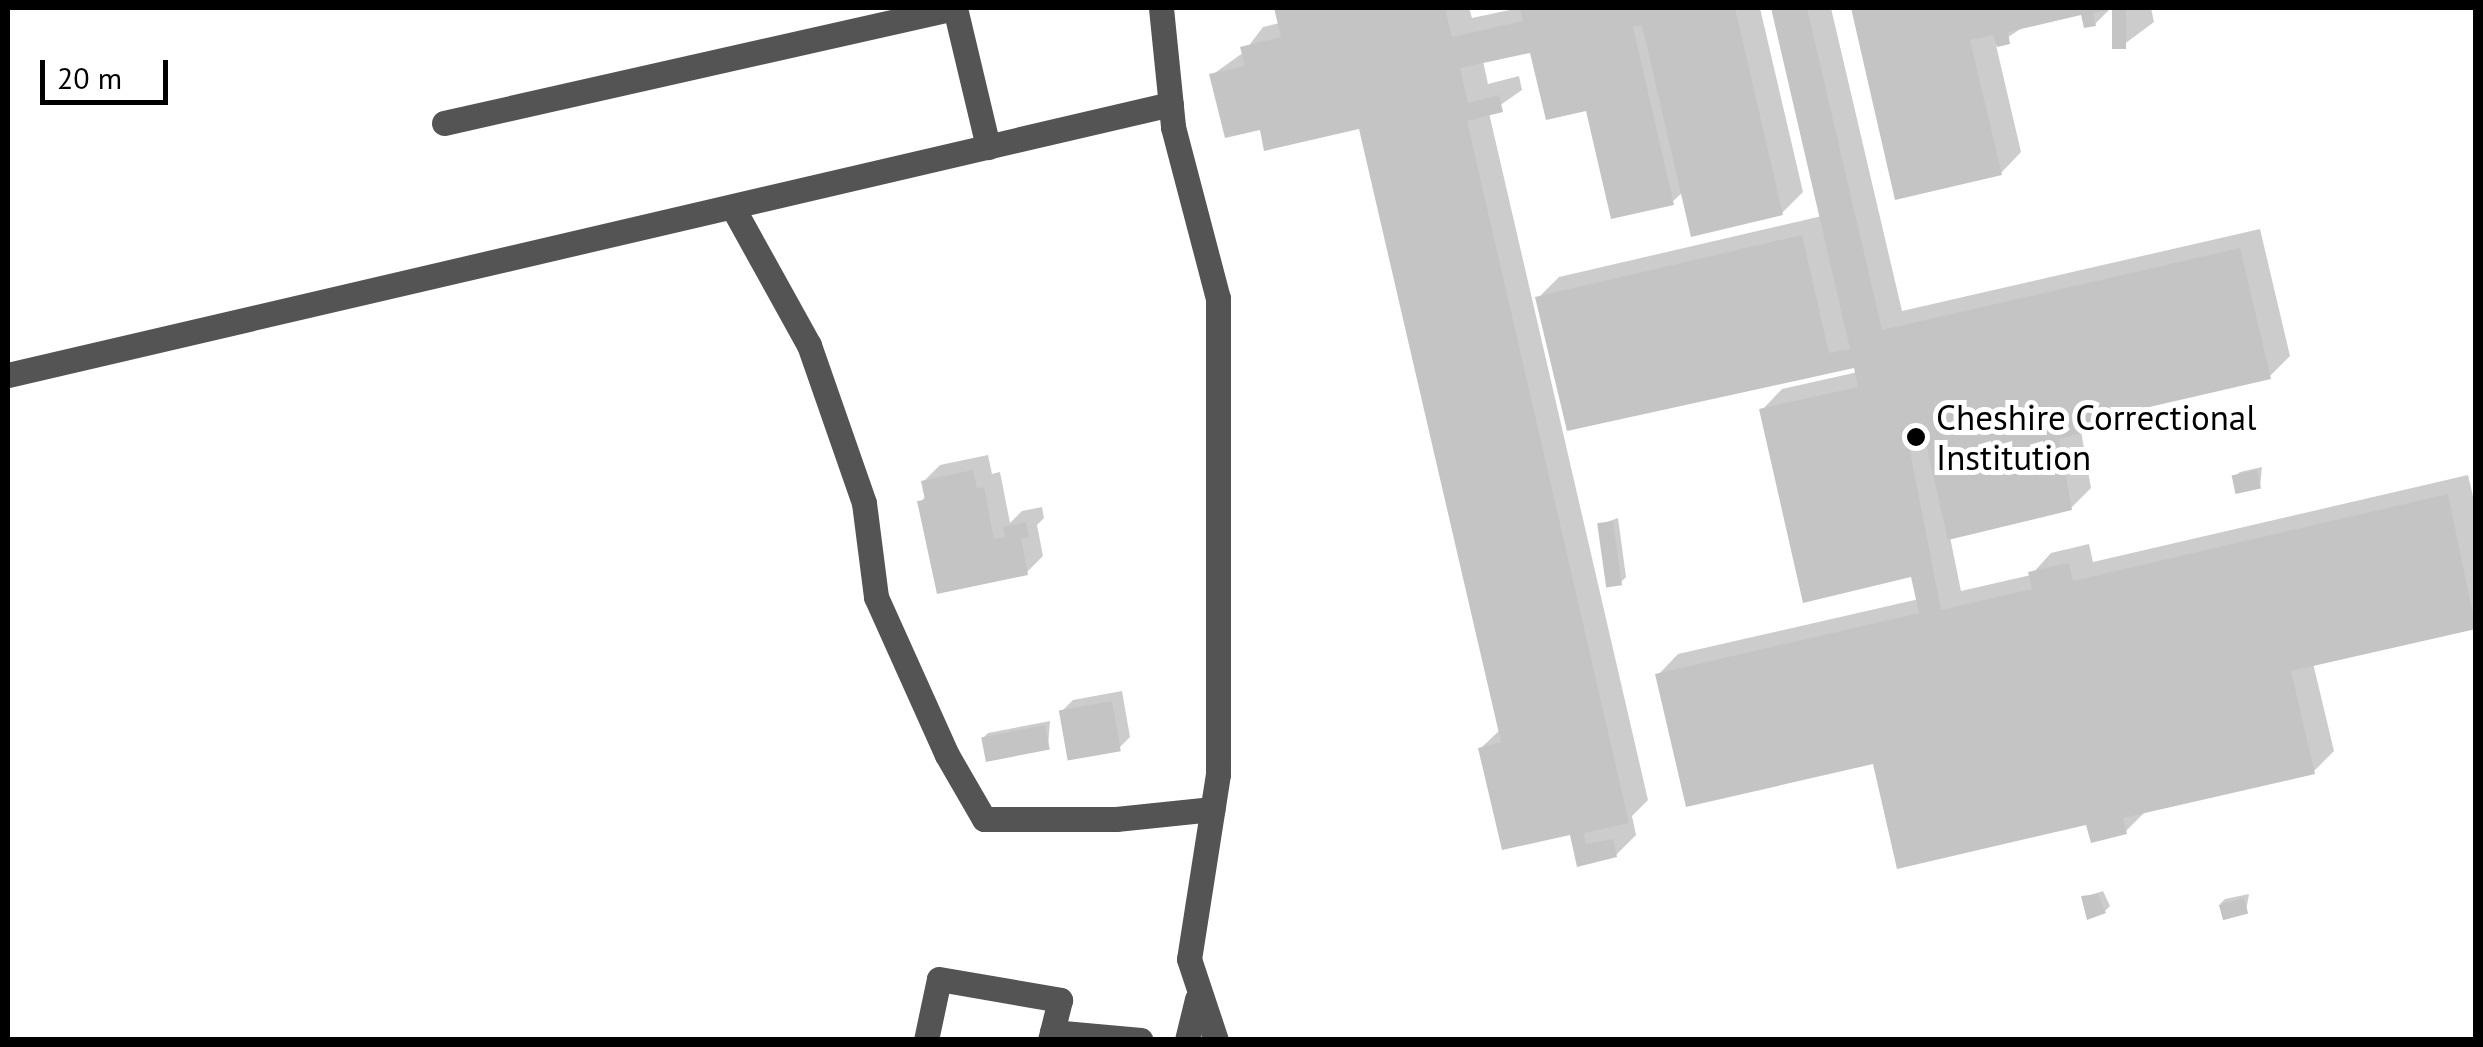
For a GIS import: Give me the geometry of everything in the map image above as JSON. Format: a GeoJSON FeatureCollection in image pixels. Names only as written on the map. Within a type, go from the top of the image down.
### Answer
{"type":"FeatureCollection","features":[{"type":"Feature","properties":{"kind":"lane"},"geometry":{"type":"LineString","coordinates":[[444,123],[954,8],[988,147]]}},
{"type":"Feature","properties":{"kind":"lane"},"geometry":{"type":"LineString","coordinates":[[1161,8],[1171,104],[1218,298],[1218,774],[1189,959],[1216,1040]]}},
{"type":"Feature","properties":{"kind":"lane"},"geometry":{"type":"LineString","coordinates":[[8,375],[1171,104]]}},
{"type":"Feature","properties":{"kind":"lane"},"geometry":{"type":"LineString","coordinates":[[733,208],[809,346],[864,503],[876,598],[947,755],[984,819],[1116,820],[1212,809]]}},
{"type":"Feature","properties":{"kind":"lane"},"geometry":{"type":"LineString","coordinates":[[926,1040],[939,979],[1060,1000],[1051,1036],[1141,1040]]}},
{"type":"Feature","properties":{"kind":"lane"},"geometry":{"type":"LineString","coordinates":[[1187,1040],[1199,994]]}},
{"type":"Feature","properties":{"kind":"building"},"geometry":{"type":"Polygon","coordinates":[[[1274,8],[1445,8],[1452,37],[1523,21],[1520,8],[1735,8],[1783,215],[1691,237],[1642,25],[1633,27],[1674,205],[1611,219],[1586,111],[1546,120],[1530,53],[1460,68],[1468,103],[1499,95],[1503,112],[1467,121],[1629,823],[1584,833],[1586,844],[1613,839],[1617,857],[1577,867],[1570,835],[1502,850],[1478,748],[1501,742],[1359,129],[1264,151],[1260,130],[1225,138],[1209,74],[1245,66],[1240,47],[1281,37],[1274,8]]]}},
{"type":"Feature","properties":{"kind":"building","name":"Cheshire Correctional Institution"},"geometry":{"type":"Polygon","coordinates":[[[1771,8],[1807,8],[1882,330],[2240,248],[2271,379],[2132,411],[2134,420],[2059,439],[2072,510],[1948,540],[1926,443],[1909,446],[1941,610],[2032,589],[2028,572],[2069,563],[2073,581],[2448,494],[2476,629],[2291,671],[2315,774],[2123,818],[2127,834],[2091,843],[2086,825],[1897,869],[1873,764],[1686,807],[1655,674],[1919,613],[1911,577],[1803,603],[1759,409],[1858,387],[1854,368],[1567,431],[1535,297],[1802,235],[1829,353],[1850,349],[1771,8]]]}},
{"type":"Feature","properties":{"kind":"building"},"geometry":{"type":"Polygon","coordinates":[[[1851,8],[2109,9],[2093,13],[2096,26],[2084,28],[2081,15],[2008,32],[2010,44],[1997,47],[1993,35],[1970,40],[2002,175],[1895,200],[1851,8]]]}},
{"type":"Feature","properties":{"kind":"building"},"geometry":{"type":"Polygon","coordinates":[[[2112,8],[2126,8],[2126,49],[2112,49],[2112,8]]]}},
{"type":"Feature","properties":{"kind":"building"},"geometry":{"type":"Polygon","coordinates":[[[973,470],[977,489],[984,487],[994,539],[1005,537],[1003,527],[1026,522],[1029,537],[1021,538],[1028,575],[937,594],[917,501],[925,500],[921,481],[973,470]]]}},
{"type":"Feature","properties":{"kind":"building"},"geometry":{"type":"Polygon","coordinates":[[[2257,470],[2261,489],[2236,494],[2232,475],[2257,470]]]}},
{"type":"Feature","properties":{"kind":"building"},"geometry":{"type":"Polygon","coordinates":[[[1613,521],[1622,585],[1606,588],[1597,523],[1613,521]]]}},
{"type":"Feature","properties":{"kind":"building"},"geometry":{"type":"Polygon","coordinates":[[[1112,701],[1121,751],[1068,761],[1059,710],[1112,701]]]}},
{"type":"Feature","properties":{"kind":"building"},"geometry":{"type":"Polygon","coordinates":[[[1045,725],[1050,750],[986,762],[981,737],[1045,725]]]}},
{"type":"Feature","properties":{"kind":"building"},"geometry":{"type":"Polygon","coordinates":[[[2098,894],[2106,913],[2087,920],[2081,896],[2098,894]]]}},
{"type":"Feature","properties":{"kind":"building"},"geometry":{"type":"Polygon","coordinates":[[[2244,898],[2248,913],[2223,920],[2219,905],[2244,898]]]}},
{"type":"Feature","properties":{"kind":"place","name":"Cheshire Correctional Institution"},"geometry":{"type":"Point","coordinates":[1916,437]}}]}
